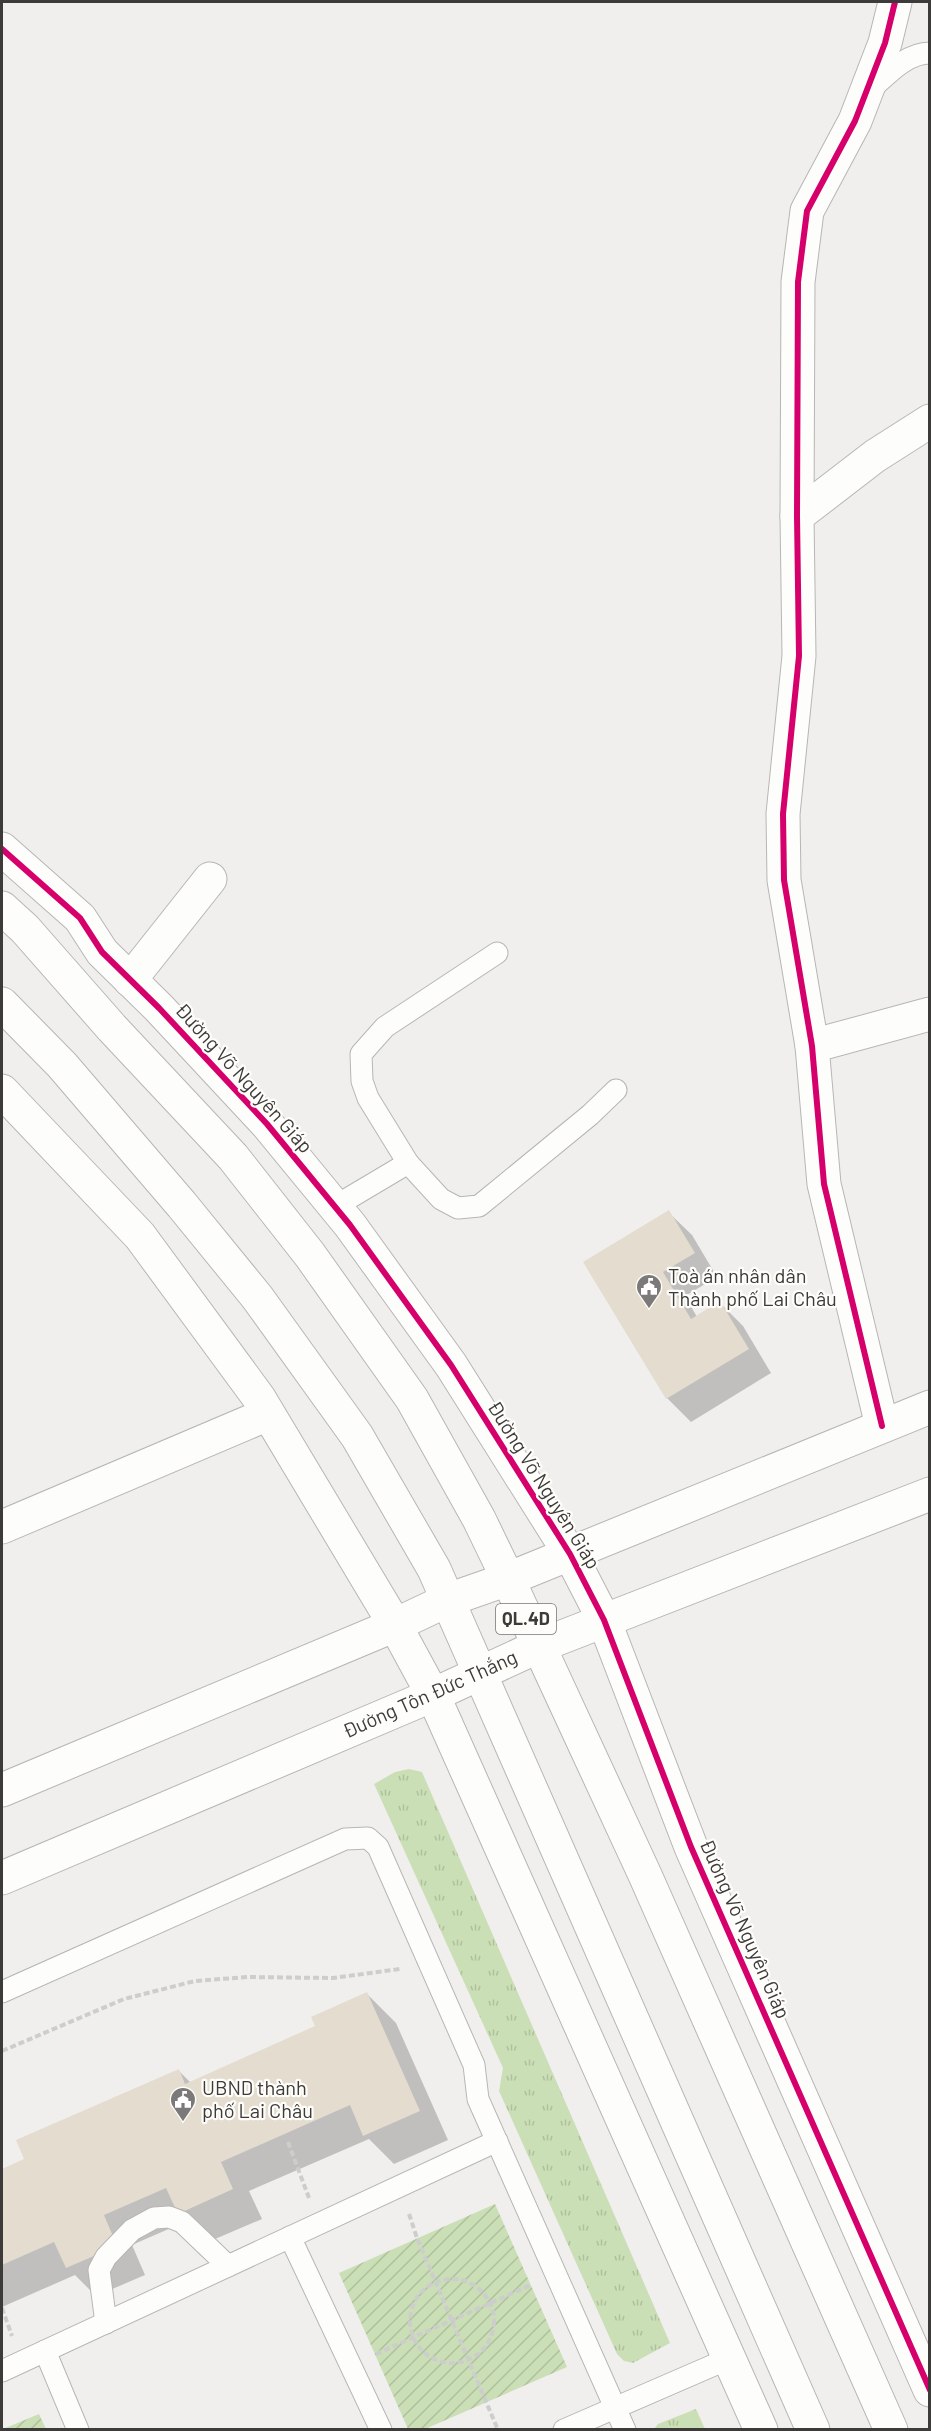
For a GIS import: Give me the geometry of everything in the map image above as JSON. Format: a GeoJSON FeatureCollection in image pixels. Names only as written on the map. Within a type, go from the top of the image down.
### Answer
{"type":"FeatureCollection","features":[{"type":"Feature","properties":{"kind":"main road"},"geometry":{"type":"LineString","coordinates":[[882,1426],[824,1184],[812,1046],[784,880],[783,814],[799,656],[798,282],[807,211],[837,158],[866,93],[885,43],[895,2]]}},
{"type":"Feature","properties":{"kind":"main road"},"geometry":{"type":"LineString","coordinates":[[797,516],[875,456],[930,421]]}},
{"type":"Feature","properties":{"kind":"main road","name":"Đường Võ Nguyên Giáp"},"geometry":{"type":"LineString","coordinates":[[2,849],[80,918],[102,952],[159,1008],[267,1124],[334,1207],[451,1365],[570,1554],[604,1620],[691,1847],[930,2390]]}},
{"type":"Feature","properties":{"kind":"main road"},"geometry":{"type":"LineString","coordinates":[[130,980],[210,879]]}},
{"type":"Feature","properties":{"kind":"main road","name":"QL.4D"},"geometry":{"type":"LineString","coordinates":[[2,908],[25,928],[112,1028],[233,1157],[310,1255],[412,1399],[479,1519],[508,1579],[645,1875],[891,2430]]}},
{"type":"Feature","properties":{"kind":"main road"},"geometry":{"type":"LineString","coordinates":[[2,1004],[62,1065],[257,1297],[357,1436],[434,1569],[813,2430]]}},
{"type":"Feature","properties":{"kind":"main road"},"geometry":{"type":"LineString","coordinates":[[812,1046],[930,1014]]}},
{"type":"Feature","properties":{"kind":"main road"},"geometry":{"type":"LineString","coordinates":[[2,1091],[140,1236],[259,1398],[395,1625],[433,1695],[762,2430]]}},
{"type":"Feature","properties":{"kind":"main road"},"geometry":{"type":"LineString","coordinates":[[2,1790],[395,1625],[448,1600],[508,1579],[930,1407]]}},
{"type":"Feature","properties":{"kind":"main road"},"geometry":{"type":"LineString","coordinates":[[2,1527],[268,1414]]}},
{"type":"Feature","properties":{"kind":"main road","name":"Đường Tôn Đức Thắng"},"geometry":{"type":"LineString","coordinates":[[2,1878],[433,1695],[538,1646],[930,1494]]}},
{"type":"Feature","properties":{"kind":"lane"},"geometry":{"type":"LineString","coordinates":[[866,93],[903,62],[913,56],[930,54]]}},
{"type":"Feature","properties":{"kind":"lane"},"geometry":{"type":"LineString","coordinates":[[497,953],[385,1027],[361,1054],[362,1081],[368,1098],[408,1163],[441,1199],[458,1208],[479,1206],[590,1115],[616,1090]]}},
{"type":"Feature","properties":{"kind":"lane"},"geometry":{"type":"LineString","coordinates":[[334,1207],[408,1163]]}},
{"type":"Feature","properties":{"kind":"lane"},"geometry":{"type":"LineString","coordinates":[[2,1992],[345,1839],[368,1838],[378,1847],[474,2065],[478,2099],[625,2430]]}},
{"type":"Feature","properties":{"kind":"lane"},"geometry":{"type":"LineString","coordinates":[[2,2371],[497,2141]]}},
{"type":"Feature","properties":{"kind":"lane"},"geometry":{"type":"LineString","coordinates":[[106,2323],[99,2270],[106,2257],[132,2230],[154,2218],[169,2217],[182,2222],[228,2266]]}},
{"type":"Feature","properties":{"kind":"lane"},"geometry":{"type":"LineString","coordinates":[[291,2237],[381,2430]]}},
{"type":"Feature","properties":{"kind":"lane"},"geometry":{"type":"LineString","coordinates":[[45,2351],[78,2430]]}},
{"type":"Feature","properties":{"kind":"lane"},"geometry":{"type":"LineString","coordinates":[[564,2430],[730,2358]]}},
{"type":"Feature","properties":{"kind":"path"},"geometry":{"type":"LineString","coordinates":[[2,2051],[124,1999],[195,1981],[247,1977],[333,1978],[430,1965]]}},
{"type":"Feature","properties":{"kind":"path"},"geometry":{"type":"LineString","coordinates":[[288,2142],[318,2224]]}},
{"type":"Feature","properties":{"kind":"path"},"geometry":{"type":"LineString","coordinates":[[400,2186],[417,2238],[498,2430]]}},
{"type":"Feature","properties":{"kind":"path"},"geometry":{"type":"LineString","coordinates":[[351,2366],[556,2273]]}},
{"type":"Feature","properties":{"kind":"path"},"geometry":{"type":"LineString","coordinates":[[448,2279],[467,2282],[478,2288],[490,2304],[494,2317],[492,2337],[480,2353],[468,2361],[440,2362],[421,2350],[413,2338],[410,2323],[411,2309],[423,2290],[436,2282],[448,2279]]}},
{"type":"Feature","properties":{"kind":"green space"},"geometry":{"type":"Polygon","coordinates":[[[409,1769],[422,1772],[670,2343],[633,2363],[624,2361],[617,2354],[499,2091],[503,2068],[374,1784],[395,1772],[409,1769]]]}},
{"type":"Feature","properties":{"kind":"green space"},"geometry":{"type":"Polygon","coordinates":[[[495,2204],[567,2367],[425,2429],[408,2429],[339,2273],[495,2204]]]}},
{"type":"Feature","properties":{"kind":"green space"},"geometry":{"type":"Polygon","coordinates":[[[696,2409],[705,2429],[654,2429],[658,2424],[696,2409]]]}},
{"type":"Feature","properties":{"kind":"green space"},"geometry":{"type":"Polygon","coordinates":[[[39,2414],[46,2429],[3,2429],[39,2414]]]}},
{"type":"Feature","properties":{"kind":"building","name":"Toà án nhân dân Thành phố Lai Châu"},"geometry":{"type":"Polygon","coordinates":[[[669,1210],[695,1253],[663,1272],[691,1319],[720,1301],[749,1349],[666,1399],[583,1262],[669,1210]]]}},
{"type":"Feature","properties":{"kind":"building","name":"UBND thành phố Lai Châu"},"geometry":{"type":"Polygon","coordinates":[[[367,1992],[420,2111],[363,2136],[350,2105],[221,2162],[233,2189],[178,2214],[166,2188],[104,2215],[117,2246],[66,2268],[54,2242],[2,2265],[2,2169],[24,2159],[16,2140],[179,2069],[185,2084],[315,2026],[311,2017],[367,1992]]]}},
{"type":"Feature","properties":{"kind":"cycle path"},"geometry":{"type":"LineString","coordinates":[[882,1426],[824,1184],[812,1046],[784,880],[783,814],[799,656],[798,282],[807,211],[855,121],[885,43],[895,2]]}},
{"type":"Feature","properties":{"kind":"cycle path"},"geometry":{"type":"LineString","coordinates":[[2,849],[80,918],[102,952],[159,1008],[267,1124],[350,1225],[451,1365],[570,1554],[604,1620],[691,1847],[930,2390]]}},
{"type":"Feature","properties":{"kind":"place","name":"Toà án nhân dân Thành phố Lai Châu"},"geometry":{"type":"Point","coordinates":[649,1310]}},
{"type":"Feature","properties":{"kind":"place","name":"UBND thành phố Lai Châu"},"geometry":{"type":"Point","coordinates":[183,2123]}}]}
